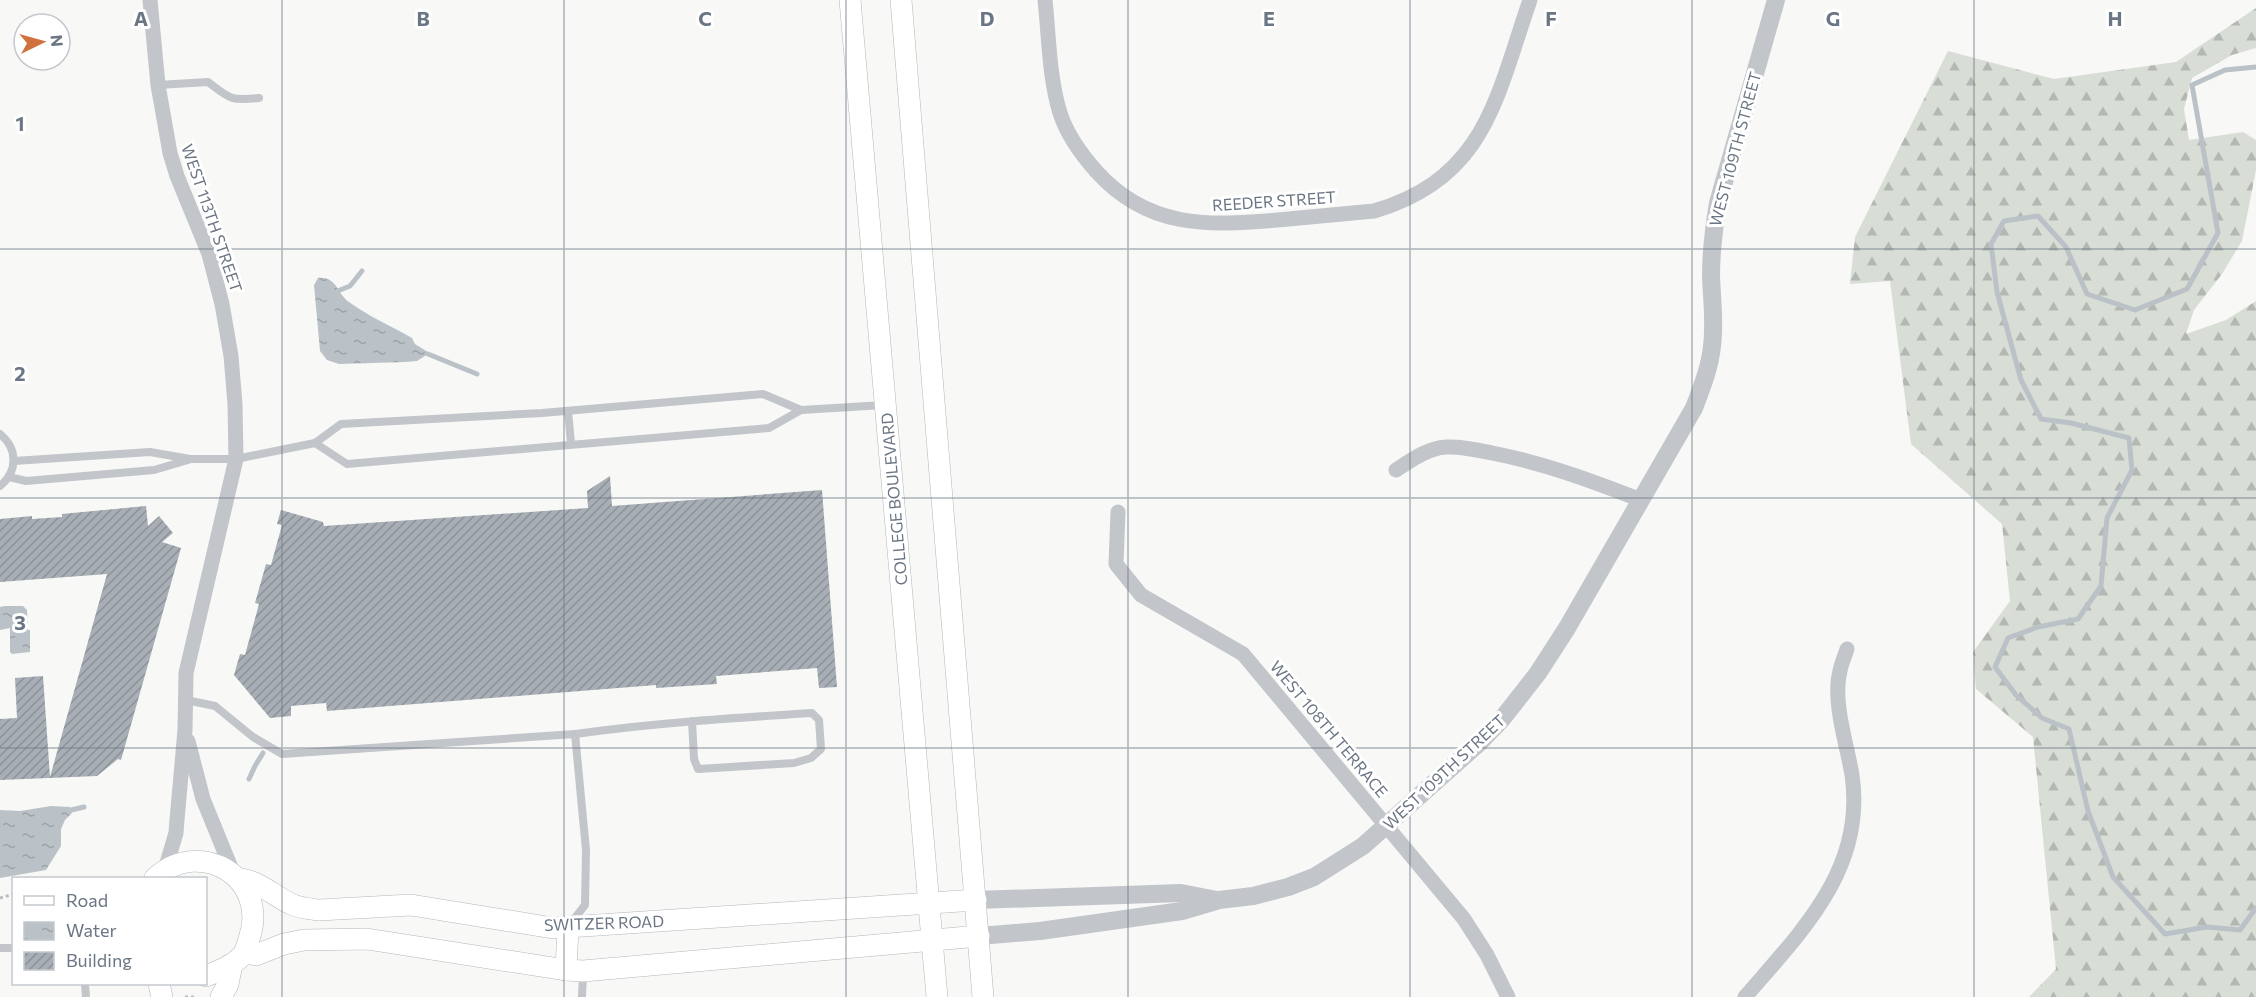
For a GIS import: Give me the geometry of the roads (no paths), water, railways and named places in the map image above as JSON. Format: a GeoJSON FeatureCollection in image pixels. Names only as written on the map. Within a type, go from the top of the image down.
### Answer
{"type":"FeatureCollection","features":[{"type":"Feature","properties":{"kind":"main road","name":"COLLEGE BOULEVARD"},"geometry":{"type":"LineString","coordinates":[[850,0],[938,997]]}},
{"type":"Feature","properties":{"kind":"main road"},"geometry":{"type":"LineString","coordinates":[[901,0],[984,997]]}},
{"type":"Feature","properties":{"kind":"main road","name":"SWITZER ROAD"},"geometry":{"type":"LineString","coordinates":[[160,874],[182,862],[200,861],[218,865],[237,877],[250,880],[292,905],[307,909],[411,905],[553,928],[976,900]]}},
{"type":"Feature","properties":{"kind":"main road"},"geometry":{"type":"LineString","coordinates":[[221,997],[254,925],[253,906],[237,877]]}},
{"type":"Feature","properties":{"kind":"main road"},"geometry":{"type":"LineString","coordinates":[[568,928],[574,970]]}},
{"type":"Feature","properties":{"kind":"main road"},"geometry":{"type":"LineString","coordinates":[[207,975],[238,959],[304,939],[367,939],[574,970],[979,936]]}},
{"type":"Feature","properties":{"kind":"street","name":"WEST 113TH STREET"},"geometry":{"type":"LineString","coordinates":[[150,0],[158,85],[172,161],[209,254],[222,304],[231,356],[237,459],[186,673],[185,730],[176,833],[160,874]]}},
{"type":"Feature","properties":{"kind":"street","name":"REEDER STREET"},"geometry":{"type":"LineString","coordinates":[[1045,0],[1053,87],[1061,115],[1084,157],[1104,179],[1144,208],[1176,219],[1210,224],[1374,212],[1400,204],[1439,182],[1460,162],[1486,124],[1530,0]]}},
{"type":"Feature","properties":{"kind":"street","name":"WEST 109TH STREET"},"geometry":{"type":"LineString","coordinates":[[979,936],[1182,911],[1219,900],[1253,896],[1288,887],[1314,877],[1347,858],[1386,826],[1480,742],[1503,718],[1531,682],[1567,628],[1694,408],[1706,377],[1713,339],[1711,275],[1713,234],[1718,203],[1776,0]]}},
{"type":"Feature","properties":{"kind":"street"},"geometry":{"type":"LineString","coordinates":[[1396,470],[1420,454],[1445,447],[1478,450],[1558,468],[1641,500]]}},
{"type":"Feature","properties":{"kind":"street","name":"WEST 108TH TERRACE"},"geometry":{"type":"LineString","coordinates":[[1118,513],[1116,564],[1141,595],[1243,654],[1464,919],[1488,955],[1508,997]]}},
{"type":"Feature","properties":{"kind":"street"},"geometry":{"type":"LineString","coordinates":[[1745,997],[1815,915],[1831,890],[1844,858],[1852,817],[1853,781],[1838,697],[1839,672],[1847,649]]}},
{"type":"Feature","properties":{"kind":"street","name":"WEST 113TH STREET"},"geometry":{"type":"LineString","coordinates":[[185,730],[203,799],[237,877]]}},
{"type":"Feature","properties":{"kind":"street","name":"WEST 109TH STREET"},"geometry":{"type":"LineString","coordinates":[[976,900],[1181,893],[1219,900]]}},
{"type":"Feature","properties":{"kind":"street"},"geometry":{"type":"LineString","coordinates":[[1089,896],[1091,924]]}},
{"type":"Feature","properties":{"kind":"lane"},"geometry":{"type":"LineString","coordinates":[[158,85],[208,82],[226,97],[238,100],[259,98]]}},
{"type":"Feature","properties":{"kind":"lane"},"geometry":{"type":"LineString","coordinates":[[14,461],[150,452],[190,459],[237,459],[315,443],[341,424],[568,411],[763,394],[801,410]]}},
{"type":"Feature","properties":{"kind":"lane"},"geometry":{"type":"LineString","coordinates":[[315,443],[347,464],[571,443],[769,428],[801,410],[886,405]]}},
{"type":"Feature","properties":{"kind":"lane"},"geometry":{"type":"LineString","coordinates":[[568,411],[571,443]]}},
{"type":"Feature","properties":{"kind":"lane"},"geometry":{"type":"LineString","coordinates":[[0,434],[12,448],[14,461],[9,477],[0,486]]}},
{"type":"Feature","properties":{"kind":"lane"},"geometry":{"type":"LineString","coordinates":[[9,477],[26,481],[154,470],[190,459]]}},
{"type":"Feature","properties":{"kind":"lane"},"geometry":{"type":"LineString","coordinates":[[186,700],[215,706],[253,737],[282,754],[575,734],[644,724],[812,713],[819,720],[821,749],[811,758],[794,763],[698,769],[694,759],[693,721]]}},
{"type":"Feature","properties":{"kind":"lane"},"geometry":{"type":"LineString","coordinates":[[568,928],[585,905],[586,850],[575,734]]}},
{"type":"Feature","properties":{"kind":"lane"},"geometry":{"type":"LineString","coordinates":[[574,970],[582,997]]}},
{"type":"Feature","properties":{"kind":"water"},"geometry":{"type":"Polygon","coordinates":[[[318,278],[329,280],[349,302],[412,338],[415,344],[428,354],[417,361],[405,362],[339,364],[327,360],[320,351],[314,285],[318,278]]]}},
{"type":"Feature","properties":{"kind":"water"},"geometry":{"type":"Polygon","coordinates":[[[23,606],[27,610],[30,652],[12,654],[10,652],[10,628],[0,630],[0,607],[23,606]]]}},
{"type":"Feature","properties":{"kind":"water"},"geometry":{"type":"Polygon","coordinates":[[[51,806],[70,807],[72,813],[65,820],[61,829],[61,846],[46,870],[0,878],[0,810],[20,811],[51,806]]]}},
{"type":"Feature","properties":{"kind":"waterway"},"geometry":{"type":"LineString","coordinates":[[2256,67],[2225,70],[2192,85],[2218,233],[2187,289],[2135,310],[2087,294],[2066,247],[2038,216],[2004,221],[1991,244],[1997,292],[2021,380],[2041,419],[2071,423],[2129,438],[2132,470],[2107,518],[2101,586],[2078,619],[2038,627],[2008,638],[1995,667],[2016,695],[2042,718],[2069,729],[2088,811],[2113,877],[2165,934],[2207,927],[2240,930],[2256,908]]}},
{"type":"Feature","properties":{"kind":"waterway"},"geometry":{"type":"LineString","coordinates":[[340,290],[350,286],[362,271]]}},
{"type":"Feature","properties":{"kind":"waterway"},"geometry":{"type":"LineString","coordinates":[[428,354],[477,374]]}},
{"type":"Feature","properties":{"kind":"waterway"},"geometry":{"type":"LineString","coordinates":[[249,779],[263,753]]}},
{"type":"Feature","properties":{"kind":"waterway"},"geometry":{"type":"LineString","coordinates":[[71,810],[84,807]]}}]}
